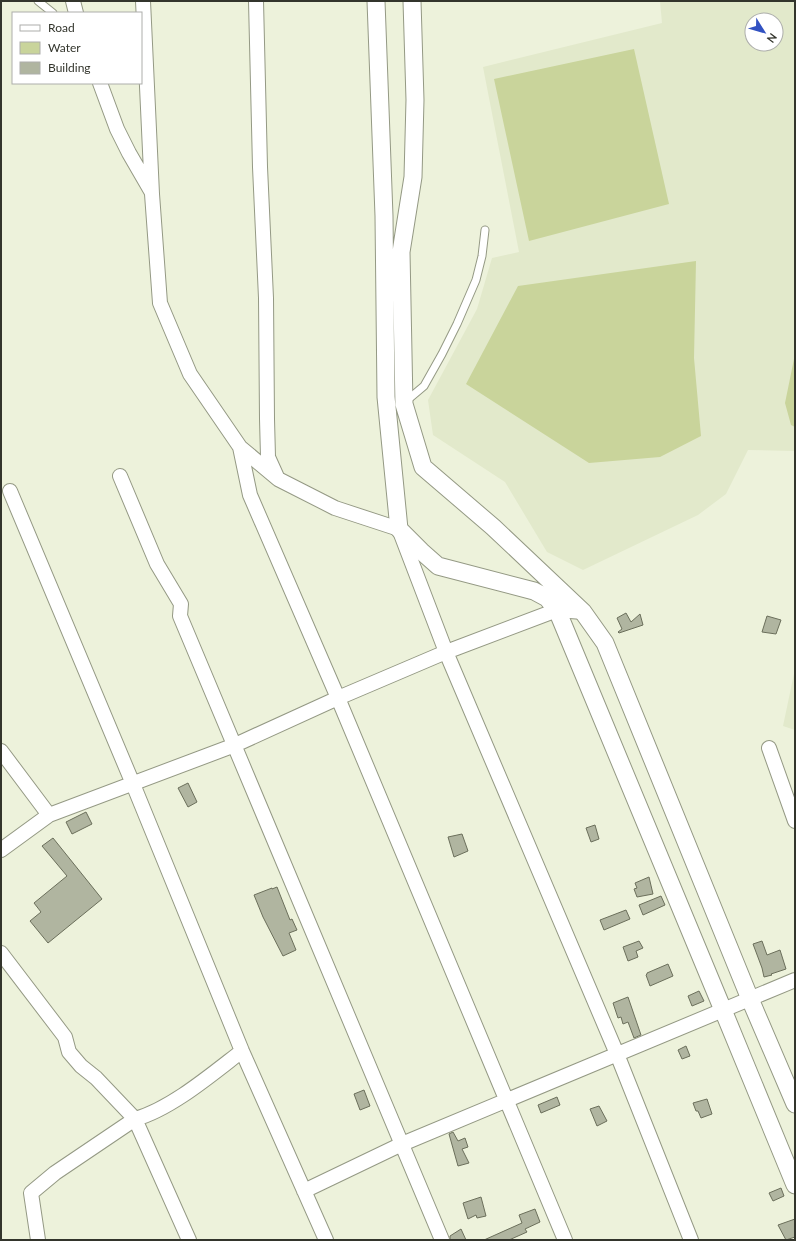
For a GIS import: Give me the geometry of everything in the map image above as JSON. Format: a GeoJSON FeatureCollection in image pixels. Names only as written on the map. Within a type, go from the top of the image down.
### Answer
{"type":"FeatureCollection","features":[{"type":"Feature","properties":{"kind":"street"},"geometry":{"type":"LineString","coordinates":[[73,1],[76,12]]}},
{"type":"Feature","properties":{"kind":"street"},"geometry":{"type":"LineString","coordinates":[[143,1],[152,194],[160,303],[190,374],[240,448],[278,479],[335,508],[399,528],[438,566],[534,591],[547,598],[557,610],[795,1185]]}},
{"type":"Feature","properties":{"kind":"street"},"geometry":{"type":"LineString","coordinates":[[256,1],[260,167],[266,298],[268,457],[278,479]]}},
{"type":"Feature","properties":{"kind":"street"},"geometry":{"type":"LineString","coordinates":[[376,1],[384,216],[386,397],[399,528],[446,652],[617,1054],[691,1240]]}},
{"type":"Feature","properties":{"kind":"street"},"geometry":{"type":"LineString","coordinates":[[412,1],[416,100],[413,177],[401,252],[404,404],[423,467],[493,527],[583,612],[605,643],[750,999],[795,1104]]}},
{"type":"Feature","properties":{"kind":"street"},"geometry":{"type":"LineString","coordinates":[[100,84],[117,129],[152,194]]}},
{"type":"Feature","properties":{"kind":"street"},"geometry":{"type":"LineString","coordinates":[[240,448],[250,495],[338,698],[565,1240]]}},
{"type":"Feature","properties":{"kind":"street"},"geometry":{"type":"LineString","coordinates":[[120,476],[157,564],[181,604],[180,616],[442,1240]]}},
{"type":"Feature","properties":{"kind":"street"},"geometry":{"type":"LineString","coordinates":[[10,491],[133,784],[242,1051],[326,1240]]}},
{"type":"Feature","properties":{"kind":"street"},"geometry":{"type":"LineString","coordinates":[[1,850],[49,815],[235,745],[338,698],[446,652],[557,610],[583,612]]}},
{"type":"Feature","properties":{"kind":"street"},"geometry":{"type":"LineString","coordinates":[[769,748],[794,818]]}},
{"type":"Feature","properties":{"kind":"street"},"geometry":{"type":"LineString","coordinates":[[1,751],[49,815]]}},
{"type":"Feature","properties":{"kind":"street"},"geometry":{"type":"LineString","coordinates":[[1,953],[65,1037],[69,1052],[81,1066],[96,1078],[135,1119],[189,1240]]}},
{"type":"Feature","properties":{"kind":"street"},"geometry":{"type":"LineString","coordinates":[[304,1190],[402,1144],[795,980]]}},
{"type":"Feature","properties":{"kind":"street"},"geometry":{"type":"LineString","coordinates":[[38,1240],[31,1193],[55,1173],[135,1119],[148,1116],[179,1098],[242,1051]]}},
{"type":"Feature","properties":{"kind":"lane"},"geometry":{"type":"LineString","coordinates":[[38,1],[52,12]]}},
{"type":"Feature","properties":{"kind":"lane"},"geometry":{"type":"LineString","coordinates":[[404,404],[424,386],[457,324],[476,280],[482,256],[485,230]]}},
{"type":"Feature","properties":{"kind":"shaded area"},"geometry":{"type":"Polygon","coordinates":[[[660,1],[795,1],[795,451],[748,450],[726,494],[698,515],[583,570],[547,552],[505,482],[433,435],[428,400],[477,309],[492,258],[519,252],[483,67],[662,23],[660,1]]]}},
{"type":"Feature","properties":{"kind":"shaded area"},"geometry":{"type":"Polygon","coordinates":[[[795,669],[795,730],[783,726],[795,669]]]}},
{"type":"Feature","properties":{"kind":"water"},"geometry":{"type":"Polygon","coordinates":[[[634,49],[669,204],[529,241],[494,79],[634,49]]]}},
{"type":"Feature","properties":{"kind":"water"},"geometry":{"type":"Polygon","coordinates":[[[696,261],[694,358],[701,436],[660,457],[589,463],[466,384],[518,286],[696,261]]]}},
{"type":"Feature","properties":{"kind":"water"},"geometry":{"type":"Polygon","coordinates":[[[795,354],[795,427],[791,425],[785,403],[795,354]]]}},
{"type":"Feature","properties":{"kind":"building"},"geometry":{"type":"Polygon","coordinates":[[[626,613],[631,622],[640,614],[643,625],[619,633],[618,632],[622,629],[617,618],[626,613]]]}},
{"type":"Feature","properties":{"kind":"building"},"geometry":{"type":"Polygon","coordinates":[[[767,616],[781,620],[776,634],[762,632],[767,616]]]}},
{"type":"Feature","properties":{"kind":"building"},"geometry":{"type":"Polygon","coordinates":[[[188,783],[197,802],[188,807],[178,788],[188,783]]]}},
{"type":"Feature","properties":{"kind":"building"},"geometry":{"type":"Polygon","coordinates":[[[86,812],[92,824],[72,834],[66,822],[86,812]]]}},
{"type":"Feature","properties":{"kind":"building"},"geometry":{"type":"Polygon","coordinates":[[[595,825],[599,839],[591,842],[586,828],[595,825]]]}},
{"type":"Feature","properties":{"kind":"building"},"geometry":{"type":"Polygon","coordinates":[[[462,834],[468,851],[454,857],[448,837],[462,834]]]}},
{"type":"Feature","properties":{"kind":"building"},"geometry":{"type":"Polygon","coordinates":[[[53,838],[102,899],[48,943],[30,921],[41,912],[34,903],[67,876],[42,846],[53,838]]]}},
{"type":"Feature","properties":{"kind":"building"},"geometry":{"type":"Polygon","coordinates":[[[649,877],[653,894],[637,897],[634,889],[637,888],[635,883],[649,877]]]}},
{"type":"Feature","properties":{"kind":"building"},"geometry":{"type":"Polygon","coordinates":[[[277,887],[290,920],[292,919],[297,930],[289,933],[296,950],[283,956],[263,917],[254,895],[277,887]]]}},
{"type":"Feature","properties":{"kind":"building"},"geometry":{"type":"Polygon","coordinates":[[[661,896],[665,905],[643,915],[639,905],[661,896]]]}},
{"type":"Feature","properties":{"kind":"building"},"geometry":{"type":"Polygon","coordinates":[[[626,910],[630,919],[604,930],[600,920],[626,910]]]}},
{"type":"Feature","properties":{"kind":"building"},"geometry":{"type":"Polygon","coordinates":[[[639,941],[643,948],[636,951],[638,957],[628,961],[623,947],[639,941]]]}},
{"type":"Feature","properties":{"kind":"building"},"geometry":{"type":"Polygon","coordinates":[[[762,941],[767,955],[780,950],[786,969],[764,977],[753,944],[762,941]]]}},
{"type":"Feature","properties":{"kind":"building"},"geometry":{"type":"Polygon","coordinates":[[[668,964],[673,976],[650,986],[646,975],[647,973],[668,964]]]}},
{"type":"Feature","properties":{"kind":"building"},"geometry":{"type":"Polygon","coordinates":[[[699,991],[704,1001],[692,1006],[688,996],[699,991]]]}},
{"type":"Feature","properties":{"kind":"building"},"geometry":{"type":"Polygon","coordinates":[[[628,997],[641,1035],[634,1038],[628,1022],[623,1024],[621,1017],[618,1018],[613,1003],[628,997]]]}},
{"type":"Feature","properties":{"kind":"building"},"geometry":{"type":"Polygon","coordinates":[[[686,1046],[690,1056],[682,1059],[678,1050],[686,1046]]]}},
{"type":"Feature","properties":{"kind":"building"},"geometry":{"type":"Polygon","coordinates":[[[364,1090],[370,1106],[360,1110],[354,1094],[364,1090]]]}},
{"type":"Feature","properties":{"kind":"building"},"geometry":{"type":"Polygon","coordinates":[[[557,1097],[560,1105],[541,1113],[538,1105],[557,1097]]]}},
{"type":"Feature","properties":{"kind":"building"},"geometry":{"type":"Polygon","coordinates":[[[707,1099],[712,1114],[701,1118],[693,1103],[707,1099]]]}},
{"type":"Feature","properties":{"kind":"building"},"geometry":{"type":"Polygon","coordinates":[[[599,1106],[607,1121],[597,1126],[590,1109],[599,1106]]]}},
{"type":"Feature","properties":{"kind":"building"},"geometry":{"type":"Polygon","coordinates":[[[453,1132],[458,1141],[465,1138],[468,1147],[462,1149],[469,1163],[458,1166],[449,1134],[453,1132]]]}},
{"type":"Feature","properties":{"kind":"building"},"geometry":{"type":"Polygon","coordinates":[[[781,1188],[784,1196],[773,1201],[769,1193],[781,1188]]]}},
{"type":"Feature","properties":{"kind":"building"},"geometry":{"type":"Polygon","coordinates":[[[481,1197],[486,1216],[477,1218],[476,1215],[468,1219],[463,1203],[481,1197]]]}},
{"type":"Feature","properties":{"kind":"building"},"geometry":{"type":"Polygon","coordinates":[[[535,1209],[540,1222],[525,1229],[527,1232],[509,1240],[484,1240],[522,1223],[519,1215],[535,1209]]]}},
{"type":"Feature","properties":{"kind":"building"},"geometry":{"type":"Polygon","coordinates":[[[795,1219],[795,1237],[786,1240],[778,1225],[795,1219]]]}},
{"type":"Feature","properties":{"kind":"building"},"geometry":{"type":"Polygon","coordinates":[[[461,1229],[466,1240],[450,1240],[450,1236],[461,1229]]]}}]}
